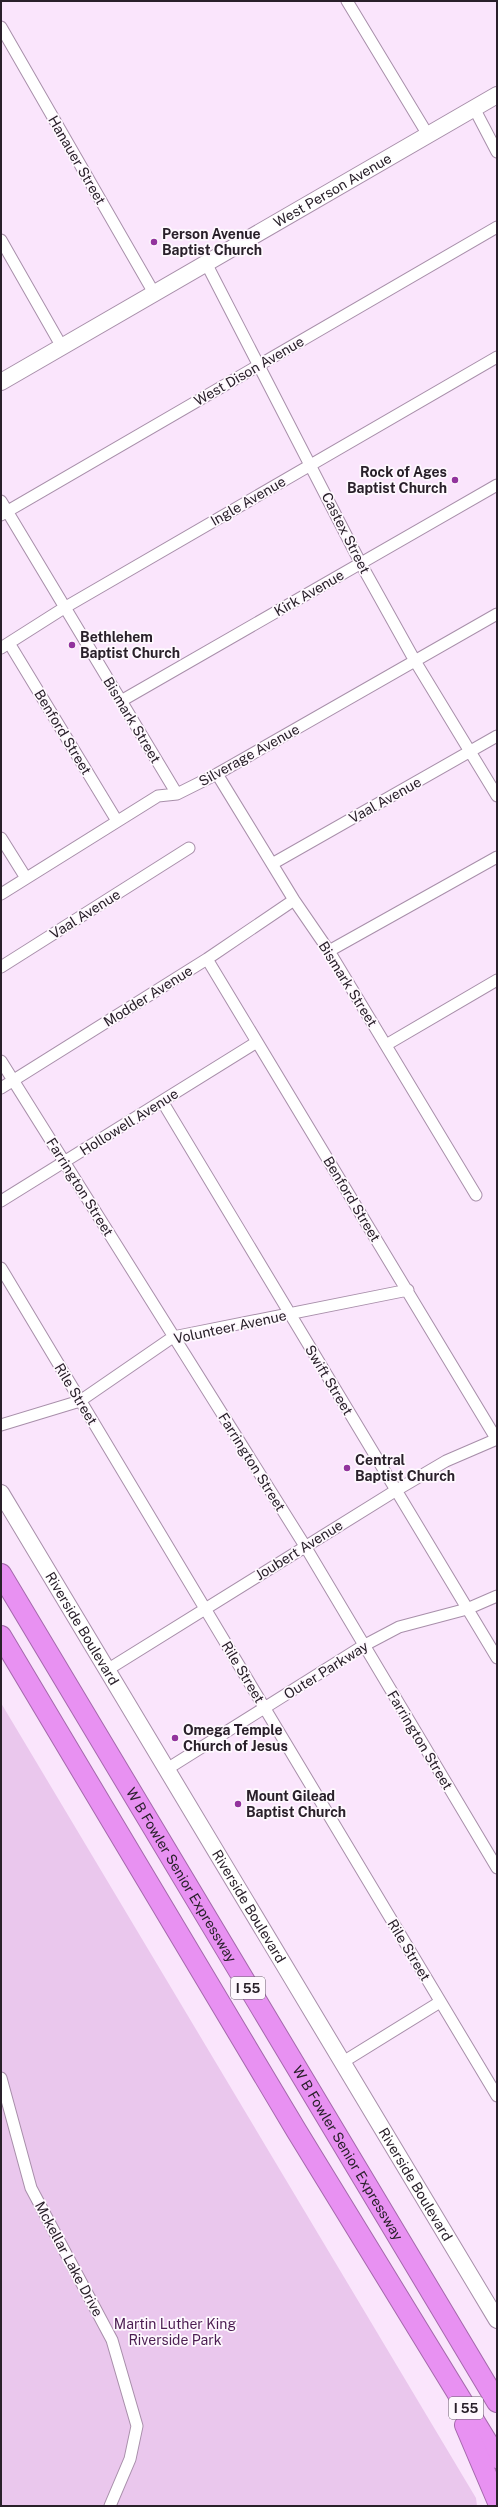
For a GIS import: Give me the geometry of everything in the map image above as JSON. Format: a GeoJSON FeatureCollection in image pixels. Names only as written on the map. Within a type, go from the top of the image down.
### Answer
{"type":"FeatureCollection","features":[{"type":"Feature","properties":{"kind":"highway","name":"W B Fowler Senior Expressway"},"geometry":{"type":"LineString","coordinates":[[1,1574],[497,2402]]}},
{"type":"Feature","properties":{"kind":"highway","name":"I 55"},"geometry":{"type":"LineString","coordinates":[[1,1636],[435,2358],[497,2458]]}},
{"type":"Feature","properties":{"kind":"highway"},"geometry":{"type":"LineString","coordinates":[[461,2342],[497,2388]]}},
{"type":"Feature","properties":{"kind":"highway"},"geometry":{"type":"LineString","coordinates":[[435,2358],[497,2500]]}},
{"type":"Feature","properties":{"kind":"street"},"geometry":{"type":"LineString","coordinates":[[347,1],[428,135]]}},
{"type":"Feature","properties":{"kind":"street","name":"Hanauer Street"},"geometry":{"type":"LineString","coordinates":[[1,27],[154,292]]}},
{"type":"Feature","properties":{"kind":"street","name":"West Person Avenue"},"geometry":{"type":"LineString","coordinates":[[1,382],[154,292],[497,95]]}},
{"type":"Feature","properties":{"kind":"street"},"geometry":{"type":"LineString","coordinates":[[474,108],[497,152]]}},
{"type":"Feature","properties":{"kind":"street","name":"West Dison Avenue"},"geometry":{"type":"LineString","coordinates":[[4,513],[497,227]]}},
{"type":"Feature","properties":{"kind":"street"},"geometry":{"type":"LineString","coordinates":[[1,240],[62,347]]}},
{"type":"Feature","properties":{"kind":"street","name":"Castex Street"},"geometry":{"type":"LineString","coordinates":[[206,263],[361,564],[415,661],[497,796]]}},
{"type":"Feature","properties":{"kind":"street","name":"Ingle Avenue"},"geometry":{"type":"LineString","coordinates":[[5,645],[64,608],[497,357]]}},
{"type":"Feature","properties":{"kind":"street","name":"Kirk Avenue"},"geometry":{"type":"LineString","coordinates":[[121,701],[497,485]]}},
{"type":"Feature","properties":{"kind":"street","name":"Bismark Street"},"geometry":{"type":"LineString","coordinates":[[1,501],[4,513],[121,701],[176,794]]}},
{"type":"Feature","properties":{"kind":"street","name":"Silverage Avenue"},"geometry":{"type":"LineString","coordinates":[[1,894],[158,796],[176,794],[217,774],[497,614]]}},
{"type":"Feature","properties":{"kind":"street","name":"Benford Street"},"geometry":{"type":"LineString","coordinates":[[5,645],[117,821]]}},
{"type":"Feature","properties":{"kind":"street","name":"Vaal Avenue"},"geometry":{"type":"LineString","coordinates":[[272,864],[497,736]]}},
{"type":"Feature","properties":{"kind":"street","name":"Bismark Street"},"geometry":{"type":"LineString","coordinates":[[217,774],[294,900],[329,951],[476,1195]]}},
{"type":"Feature","properties":{"kind":"street"},"geometry":{"type":"LineString","coordinates":[[1,838],[26,878]]}},
{"type":"Feature","properties":{"kind":"street","name":"Vaal Avenue"},"geometry":{"type":"LineString","coordinates":[[1,967],[189,848]]}},
{"type":"Feature","properties":{"kind":"street"},"geometry":{"type":"LineString","coordinates":[[329,951],[497,857]]}},
{"type":"Feature","properties":{"kind":"street","name":"Modder Avenue"},"geometry":{"type":"LineString","coordinates":[[1,1088],[207,959],[294,900]]}},
{"type":"Feature","properties":{"kind":"street","name":"Benford Street"},"geometry":{"type":"LineString","coordinates":[[207,959],[497,1439]]}},
{"type":"Feature","properties":{"kind":"street"},"geometry":{"type":"LineString","coordinates":[[386,1045],[497,980]]}},
{"type":"Feature","properties":{"kind":"street","name":"Hollowell Avenue"},"geometry":{"type":"LineString","coordinates":[[1,1201],[257,1042]]}},
{"type":"Feature","properties":{"kind":"street","name":"Farrington Street"},"geometry":{"type":"LineString","coordinates":[[1,1061],[305,1546],[363,1646],[497,1868]]}},
{"type":"Feature","properties":{"kind":"street","name":"Swift Street"},"geometry":{"type":"LineString","coordinates":[[162,1101],[395,1491],[497,1658]]}},
{"type":"Feature","properties":{"kind":"street","name":"Rile Street"},"geometry":{"type":"LineString","coordinates":[[1,1268],[497,2096]]}},
{"type":"Feature","properties":{"kind":"street","name":"Volunteer Avenue"},"geometry":{"type":"LineString","coordinates":[[1,1425],[80,1401],[173,1337],[408,1290]]}},
{"type":"Feature","properties":{"kind":"street","name":"Joubert Avenue"},"geometry":{"type":"LineString","coordinates":[[107,1670],[395,1491],[446,1461],[497,1439]]}},
{"type":"Feature","properties":{"kind":"street","name":"Riverside Boulevard"},"geometry":{"type":"LineString","coordinates":[[1,1493],[344,2062],[497,2320]]}},
{"type":"Feature","properties":{"kind":"street","name":"Outer Parkway"},"geometry":{"type":"LineString","coordinates":[[167,1769],[363,1646],[399,1627],[467,1609],[497,1596]]}},
{"type":"Feature","properties":{"kind":"street"},"geometry":{"type":"LineString","coordinates":[[344,2062],[440,2002]]}},
{"type":"Feature","properties":{"kind":"street","name":"Mckellar Lake Drive"},"geometry":{"type":"LineString","coordinates":[[1,2078],[31,2188],[112,2340],[137,2426],[130,2459],[110,2506]]}},
{"type":"Feature","properties":{"kind":"green space","name":"Martin Luther King Riverside Park"},"geometry":{"type":"Polygon","coordinates":[[[1,1703],[476,2498],[477,2506],[1,2506],[1,1703]]]}},
{"type":"Feature","properties":{"kind":"place","name":"Person Avenue Baptist Church"},"geometry":{"type":"Point","coordinates":[154,242]}},
{"type":"Feature","properties":{"kind":"place","name":"Rock of Ages Baptist Church"},"geometry":{"type":"Point","coordinates":[455,480]}},
{"type":"Feature","properties":{"kind":"place","name":"Bethlehem Baptist Church"},"geometry":{"type":"Point","coordinates":[72,645]}},
{"type":"Feature","properties":{"kind":"place","name":"Central Baptist Church"},"geometry":{"type":"Point","coordinates":[347,1468]}},
{"type":"Feature","properties":{"kind":"place","name":"Omega Temple Church of Jesus"},"geometry":{"type":"Point","coordinates":[175,1738]}},
{"type":"Feature","properties":{"kind":"place","name":"Mount Gilead Baptist Church"},"geometry":{"type":"Point","coordinates":[238,1804]}}]}
